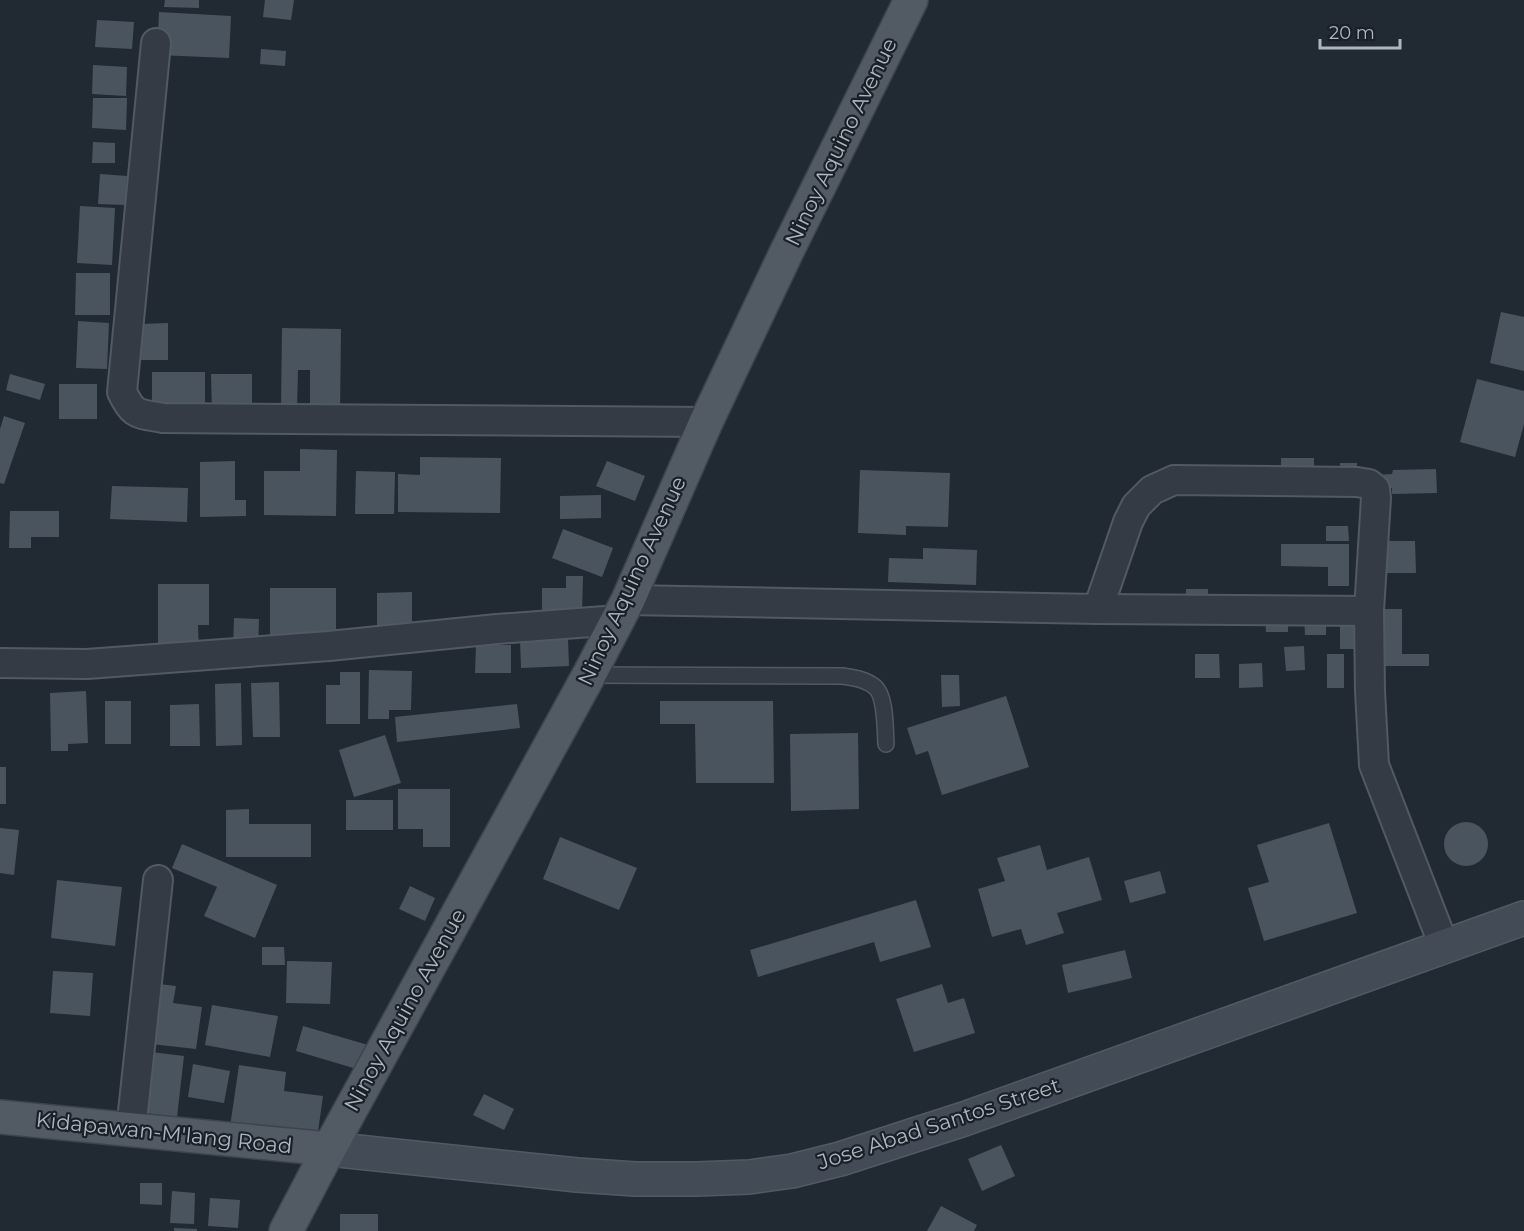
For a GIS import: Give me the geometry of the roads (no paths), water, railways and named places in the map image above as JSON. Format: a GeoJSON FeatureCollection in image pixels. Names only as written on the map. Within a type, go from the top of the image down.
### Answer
{"type":"FeatureCollection","features":[{"type":"Feature","properties":{"kind":"main road","name":"Ninoy Aquino Avenue"},"geometry":{"type":"LineString","coordinates":[[286,1231],[328,1149],[623,610],[706,422],[787,250],[911,0]]}},
{"type":"Feature","properties":{"kind":"main road","name":"Jose Abad Santos Street"},"geometry":{"type":"LineString","coordinates":[[328,1149],[635,1179],[749,1177],[792,1171],[840,1159],[964,1119],[1524,918]]}},
{"type":"Feature","properties":{"kind":"main road","name":"Kidapawan-M'lang Road"},"geometry":{"type":"LineString","coordinates":[[0,1117],[328,1149]]}},
{"type":"Feature","properties":{"kind":"street"},"geometry":{"type":"LineString","coordinates":[[156,43],[122,392],[130,408],[139,414],[163,418],[706,422]]}},
{"type":"Feature","properties":{"kind":"street"},"geometry":{"type":"LineString","coordinates":[[1098,609],[1128,522],[1136,506],[1152,490],[1174,480],[1357,482],[1369,484],[1375,489],[1369,611],[1374,765],[1443,946]]}},
{"type":"Feature","properties":{"kind":"street"},"geometry":{"type":"LineString","coordinates":[[0,663],[87,664],[329,646],[497,628],[623,610],[1369,611]]}},
{"type":"Feature","properties":{"kind":"street"},"geometry":{"type":"LineString","coordinates":[[131,1130],[158,880]]}},
{"type":"Feature","properties":{"kind":"lane"},"geometry":{"type":"LineString","coordinates":[[589,675],[842,676],[864,680],[877,688],[883,703],[886,744]]}}]}
